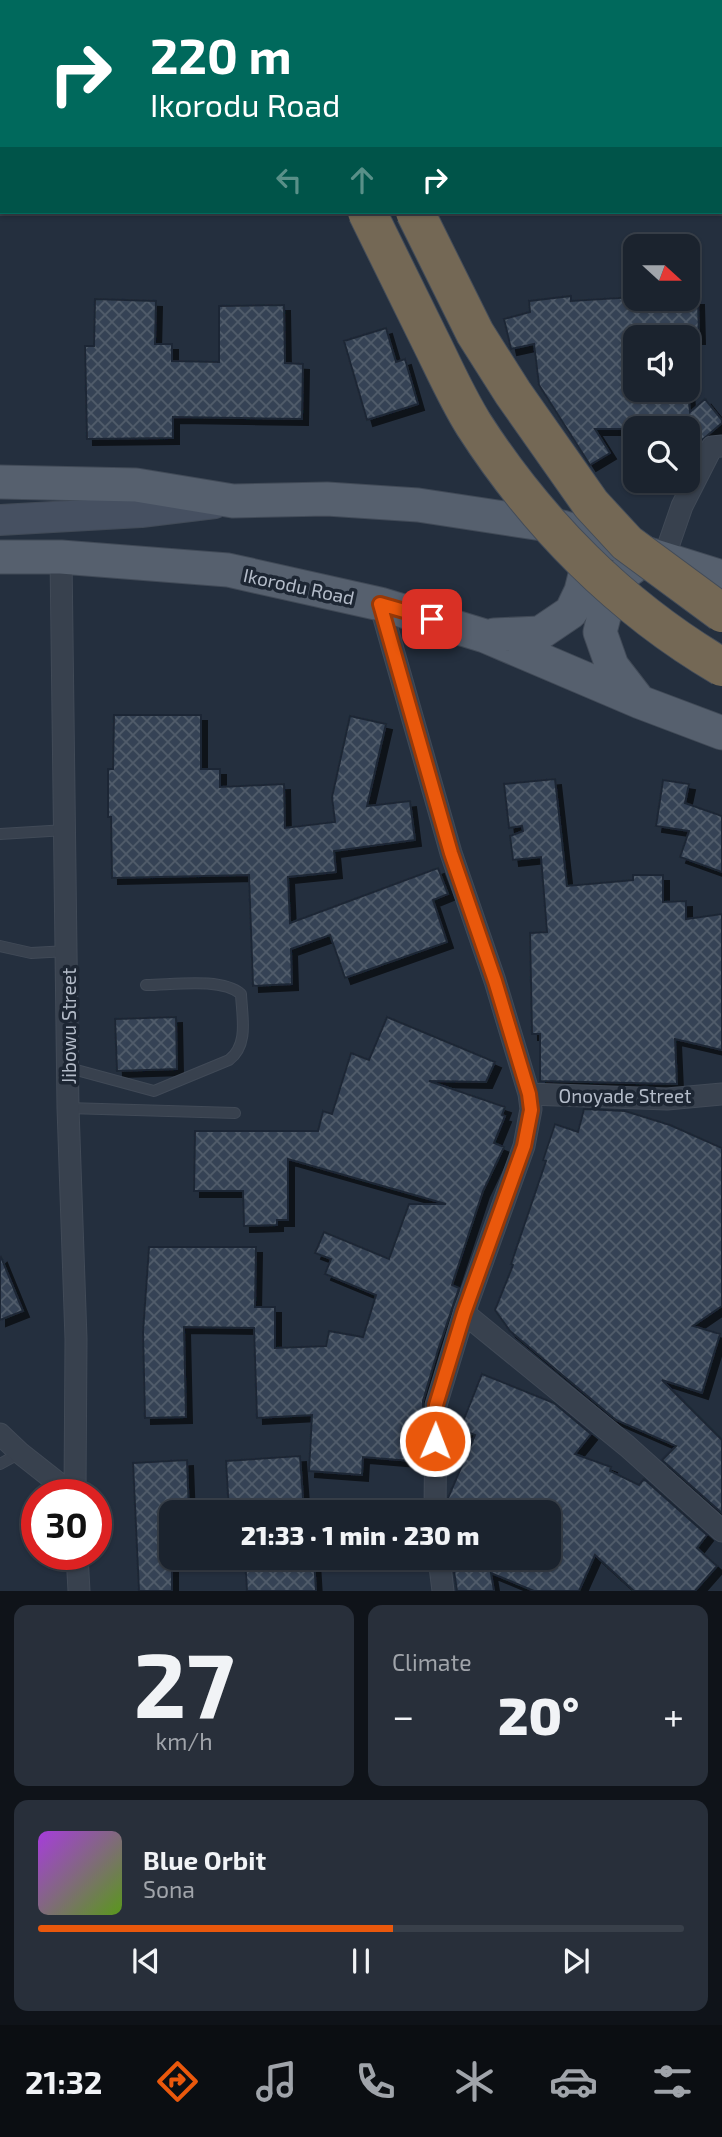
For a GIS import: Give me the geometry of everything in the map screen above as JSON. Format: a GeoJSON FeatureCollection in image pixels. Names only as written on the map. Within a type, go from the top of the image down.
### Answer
{"type":"FeatureCollection","features":[{"type":"Feature","properties":{"kind":"highway"},"geometry":{"type":"LineString","coordinates":[[367,214],[473,423],[518,487],[572,548],[619,595],[694,651],[722,667]]}},
{"type":"Feature","properties":{"kind":"highway"},"geometry":{"type":"LineString","coordinates":[[416,214],[475,332],[513,393],[591,504],[627,543],[722,612]]}},
{"type":"Feature","properties":{"kind":"main road"},"geometry":{"type":"LineString","coordinates":[[0,482],[136,485],[233,501]]}},
{"type":"Feature","properties":{"kind":"main road"},"geometry":{"type":"LineString","coordinates":[[0,520],[141,512],[233,501],[327,499],[418,505],[562,527],[722,578]]}},
{"type":"Feature","properties":{"kind":"main road"},"geometry":{"type":"LineString","coordinates":[[485,636],[540,633],[571,612],[581,591],[589,555],[584,545],[562,527]]}},
{"type":"Feature","properties":{"kind":"main road","name":"Ikorodu Road"},"geometry":{"type":"LineString","coordinates":[[0,557],[61,557],[228,570],[380,604],[485,636],[640,702],[722,733]]}},
{"type":"Feature","properties":{"kind":"main road"},"geometry":{"type":"LineString","coordinates":[[640,702],[612,666],[600,632],[613,581],[639,563],[668,560]]}},
{"type":"Feature","properties":{"kind":"street"},"geometry":{"type":"LineString","coordinates":[[668,560],[681,506],[712,447],[722,446]]}},
{"type":"Feature","properties":{"kind":"street","name":"Jibowu Street"},"geometry":{"type":"LineString","coordinates":[[61,557],[68,1108],[76,1339],[73,1479]]}},
{"type":"Feature","properties":{"kind":"street"},"geometry":{"type":"LineString","coordinates":[[380,604],[451,853],[495,981],[529,1094],[531,1110],[524,1146],[464,1313],[436,1405],[435,1500]]}},
{"type":"Feature","properties":{"kind":"street","name":"Onoyade Street"},"geometry":{"type":"LineString","coordinates":[[529,1094],[667,1099],[722,1094]]}},
{"type":"Feature","properties":{"kind":"street"},"geometry":{"type":"LineString","coordinates":[[464,1313],[628,1446],[722,1531]]}},
{"type":"Feature","properties":{"kind":"street"},"geometry":{"type":"LineString","coordinates":[[0,1434],[54,1479]]}},
{"type":"Feature","properties":{"kind":"street"},"geometry":{"type":"LineString","coordinates":[[78,1570],[79,1591]]}},
{"type":"Feature","properties":{"kind":"street"},"geometry":{"type":"LineString","coordinates":[[440,1570],[443,1591]]}},
{"type":"Feature","properties":{"kind":"lane"},"geometry":{"type":"LineString","coordinates":[[0,834],[66,830]]}},
{"type":"Feature","properties":{"kind":"lane"},"geometry":{"type":"LineString","coordinates":[[0,946],[31,953],[68,951]]}},
{"type":"Feature","properties":{"kind":"lane"},"geometry":{"type":"LineString","coordinates":[[69,1068],[154,1091],[229,1060],[238,1053],[243,1038],[241,994],[234,988],[221,984],[146,985]]}},
{"type":"Feature","properties":{"kind":"lane"},"geometry":{"type":"LineString","coordinates":[[68,1108],[235,1113]]}},
{"type":"Feature","properties":{"kind":"lane"},"geometry":{"type":"LineString","coordinates":[[0,1464],[20,1453]]}},
{"type":"Feature","properties":{"kind":"building"},"geometry":{"type":"Polygon","coordinates":[[[571,296],[571,301],[623,298],[623,312],[698,312],[699,325],[623,325],[623,402],[689,402],[690,412],[705,399],[722,423],[700,442],[700,416],[623,416],[623,429],[595,429],[610,453],[590,465],[539,385],[534,344],[511,349],[504,319],[530,312],[529,301],[571,296]]]}},
{"type":"Feature","properties":{"kind":"building"},"geometry":{"type":"Polygon","coordinates":[[[95,299],[156,301],[155,344],[172,344],[172,361],[219,362],[219,306],[284,305],[285,363],[303,364],[302,419],[173,417],[173,438],[87,439],[85,346],[94,346],[95,299]]]}},
{"type":"Feature","properties":{"kind":"building"},"geometry":{"type":"Polygon","coordinates":[[[386,328],[396,362],[405,359],[418,404],[367,420],[344,341],[386,328]]]}},
{"type":"Feature","properties":{"kind":"building"},"geometry":{"type":"Polygon","coordinates":[[[114,715],[201,715],[201,769],[220,769],[220,787],[284,784],[285,828],[335,822],[332,797],[350,716],[386,724],[367,806],[410,801],[415,840],[334,851],[336,872],[288,877],[290,923],[438,868],[448,894],[433,900],[447,942],[345,978],[330,935],[291,949],[292,984],[253,986],[249,875],[112,878],[108,769],[113,769],[114,715]]]}},
{"type":"Feature","properties":{"kind":"building"},"geometry":{"type":"Polygon","coordinates":[[[555,779],[567,886],[633,880],[633,875],[663,875],[663,902],[686,901],[686,919],[722,914],[722,1050],[675,1039],[677,1084],[540,1081],[540,1034],[532,1034],[530,933],[547,932],[541,857],[513,860],[510,836],[523,831],[522,826],[509,828],[504,784],[555,779]]]}},
{"type":"Feature","properties":{"kind":"building"},"geometry":{"type":"Polygon","coordinates":[[[663,780],[689,784],[685,803],[722,816],[722,872],[680,857],[689,831],[656,826],[663,780]]]}},
{"type":"Feature","properties":{"kind":"building"},"geometry":{"type":"Polygon","coordinates":[[[176,1017],[177,1069],[117,1071],[115,1019],[176,1017]]]}},
{"type":"Feature","properties":{"kind":"building"},"geometry":{"type":"Polygon","coordinates":[[[387,1017],[495,1062],[486,1082],[429,1081],[505,1107],[502,1115],[505,1116],[494,1143],[504,1147],[483,1191],[452,1285],[459,1288],[423,1401],[423,1426],[414,1423],[411,1461],[363,1457],[362,1475],[309,1471],[312,1415],[257,1418],[254,1328],[184,1327],[186,1417],[145,1418],[143,1332],[149,1247],[256,1247],[255,1307],[275,1307],[275,1348],[326,1346],[329,1331],[363,1337],[376,1295],[325,1274],[331,1259],[315,1253],[324,1232],[389,1259],[409,1204],[446,1204],[288,1159],[288,1220],[277,1220],[277,1225],[244,1226],[243,1191],[194,1191],[195,1131],[318,1131],[323,1111],[332,1114],[351,1053],[369,1060],[387,1017]]]}},
{"type":"Feature","properties":{"kind":"building"},"geometry":{"type":"Polygon","coordinates":[[[584,1109],[625,1111],[670,1125],[722,1148],[722,1306],[693,1326],[720,1334],[702,1393],[662,1380],[722,1440],[722,1513],[662,1460],[676,1446],[616,1420],[510,1331],[495,1310],[513,1265],[511,1264],[546,1161],[543,1160],[555,1124],[578,1132],[584,1109]]]}},
{"type":"Feature","properties":{"kind":"building"},"geometry":{"type":"Polygon","coordinates":[[[0,1258],[23,1311],[0,1320],[0,1258]]]}},
{"type":"Feature","properties":{"kind":"building"},"geometry":{"type":"Polygon","coordinates":[[[482,1374],[554,1403],[591,1434],[575,1454],[611,1467],[610,1471],[639,1485],[644,1479],[707,1535],[697,1548],[717,1566],[695,1591],[634,1591],[595,1555],[579,1591],[534,1591],[491,1573],[494,1591],[457,1591],[454,1570],[561,1570],[561,1500],[448,1500],[475,1435],[460,1429],[482,1374]]]}},
{"type":"Feature","properties":{"kind":"building"},"geometry":{"type":"Polygon","coordinates":[[[300,1456],[303,1500],[228,1500],[226,1461],[300,1456]]]}},
{"type":"Feature","properties":{"kind":"building"},"geometry":{"type":"Polygon","coordinates":[[[187,1460],[189,1500],[159,1500],[159,1570],[172,1570],[172,1591],[139,1591],[133,1463],[187,1460]]]}},
{"type":"Feature","properties":{"kind":"building"},"geometry":{"type":"Polygon","coordinates":[[[246,1570],[315,1570],[316,1591],[247,1591],[246,1570]]]}},
{"type":"Feature","properties":{"kind":"route"},"geometry":{"type":"LineString","coordinates":[[432,619],[380,604],[451,853],[495,981],[529,1094],[531,1110],[524,1146],[464,1313],[436,1405],[435,1441]]}}]}
